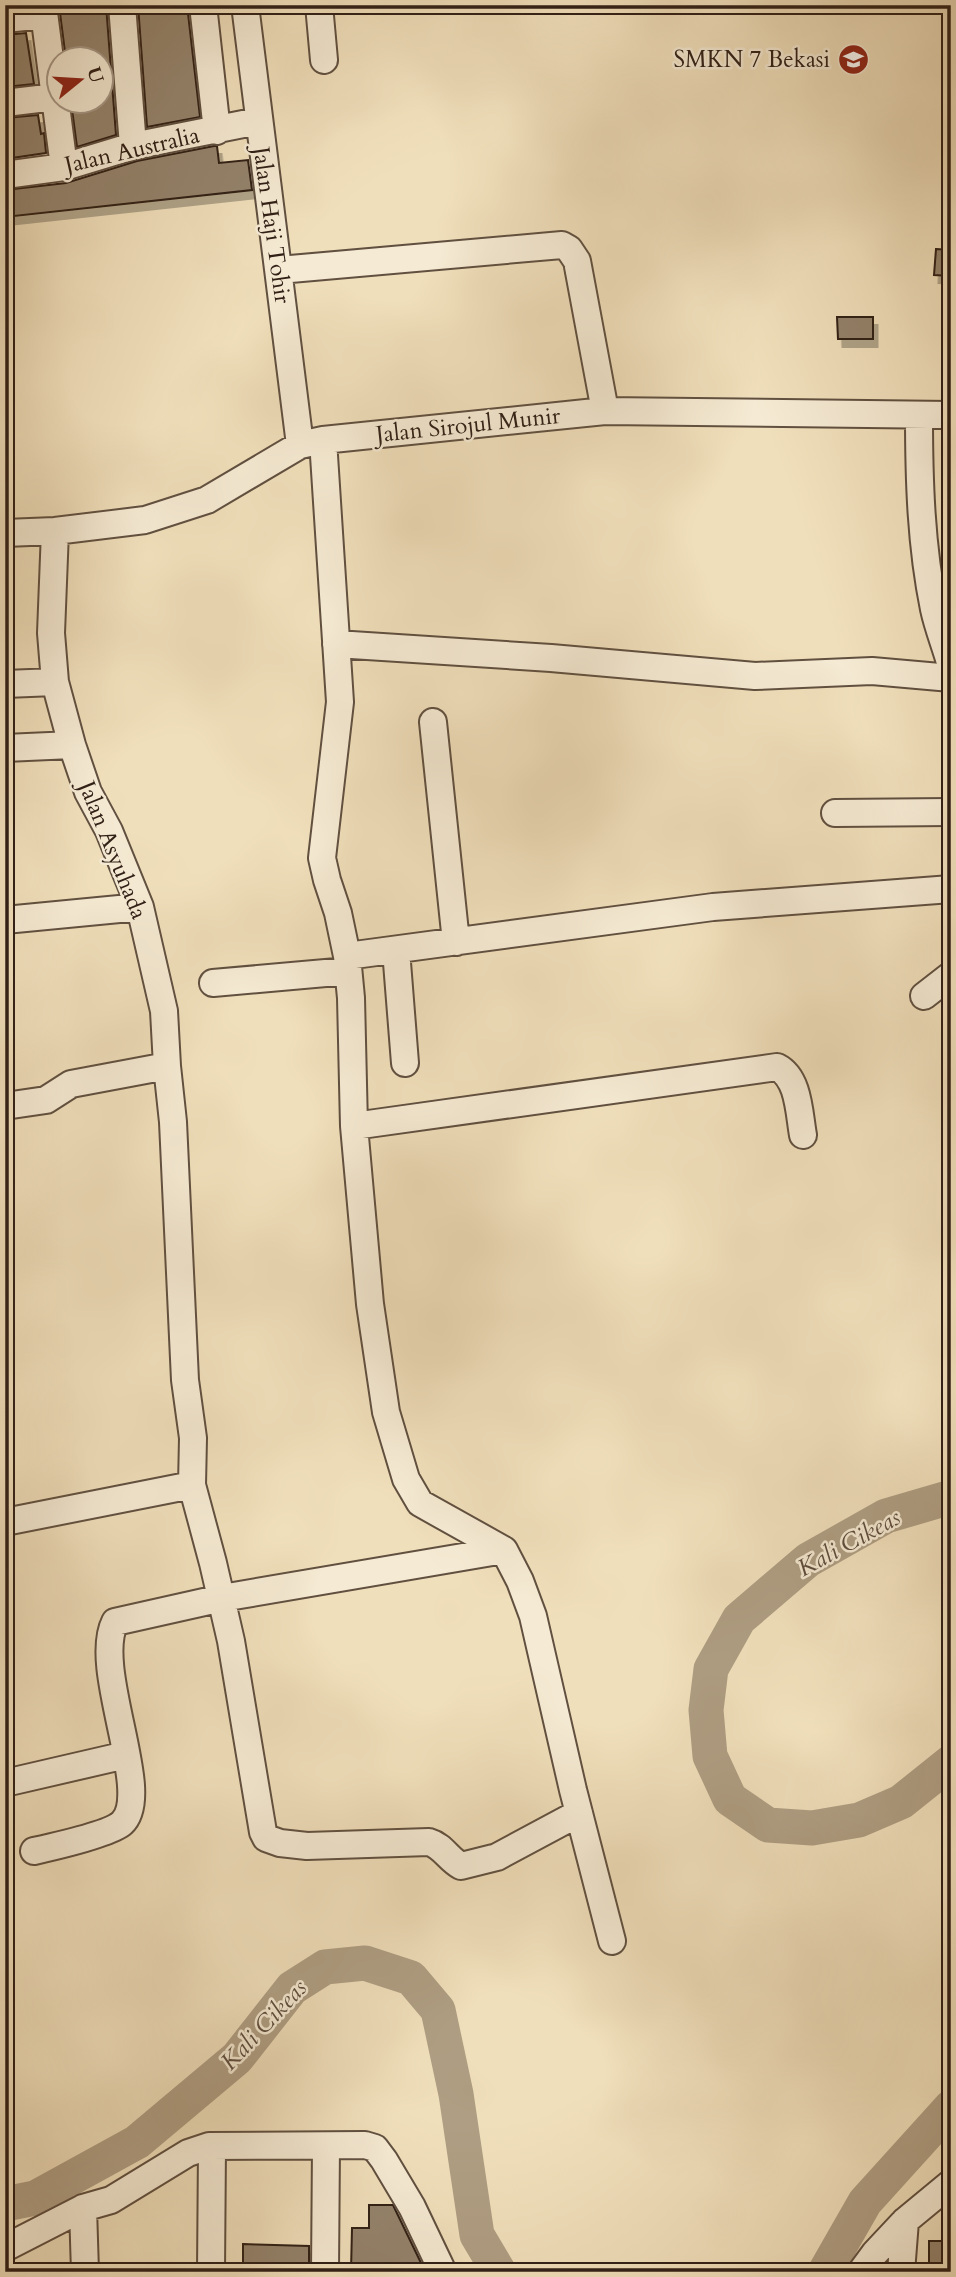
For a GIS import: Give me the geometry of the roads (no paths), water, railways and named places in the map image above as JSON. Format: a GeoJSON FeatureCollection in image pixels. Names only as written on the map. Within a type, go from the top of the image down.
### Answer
{"type":"FeatureCollection","features":[{"type":"Feature","properties":{"kind":"street"},"geometry":{"type":"LineString","coordinates":[[122,5],[133,146]]}},
{"type":"Feature","properties":{"kind":"street"},"geometry":{"type":"LineString","coordinates":[[203,5],[217,131]]}},
{"type":"Feature","properties":{"kind":"street","name":"Jalan Haji Tohir"},"geometry":{"type":"LineString","coordinates":[[245,5],[279,270],[312,442],[336,644],[340,702],[322,858],[338,913],[348,963],[354,1126],[370,1304],[386,1412],[406,1479],[420,1503],[504,1550]]}},
{"type":"Feature","properties":{"kind":"street"},"geometry":{"type":"LineString","coordinates":[[319,5],[324,60]]}},
{"type":"Feature","properties":{"kind":"street"},"geometry":{"type":"LineString","coordinates":[[5,19],[44,10],[49,46]]}},
{"type":"Feature","properties":{"kind":"street"},"geometry":{"type":"LineString","coordinates":[[5,103],[46,98]]}},
{"type":"Feature","properties":{"kind":"street"},"geometry":{"type":"LineString","coordinates":[[57,116],[64,167]]}},
{"type":"Feature","properties":{"kind":"street","name":"Jalan Australia"},"geometry":{"type":"LineString","coordinates":[[5,175],[64,167],[133,146],[258,121]]}},
{"type":"Feature","properties":{"kind":"street"},"geometry":{"type":"LineString","coordinates":[[279,270],[562,245],[569,249],[577,261],[605,411]]}},
{"type":"Feature","properties":{"kind":"street","name":"Jalan Sirojul Munir"},"geometry":{"type":"LineString","coordinates":[[5,533],[55,531],[145,520],[207,500],[312,442],[605,411],[951,415]]}},
{"type":"Feature","properties":{"kind":"street"},"geometry":{"type":"LineString","coordinates":[[919,416],[919,489],[925,548],[934,610],[951,666]]}},
{"type":"Feature","properties":{"kind":"street","name":"Jalan Asyuhada"},"geometry":{"type":"LineString","coordinates":[[55,531],[51,633],[55,682],[88,792],[109,831],[140,907],[164,1010],[173,1122],[185,1380],[192,1438],[192,1485],[231,1641],[263,1832],[266,1838],[280,1843],[307,1846],[429,1842],[439,1845],[451,1861],[461,1866],[497,1857],[579,1813]]}},
{"type":"Feature","properties":{"kind":"street"},"geometry":{"type":"LineString","coordinates":[[336,644],[551,658],[755,676],[872,671],[951,678]]}},
{"type":"Feature","properties":{"kind":"street"},"geometry":{"type":"LineString","coordinates":[[5,684],[55,682]]}},
{"type":"Feature","properties":{"kind":"street"},"geometry":{"type":"LineString","coordinates":[[433,722],[456,942]]}},
{"type":"Feature","properties":{"kind":"street"},"geometry":{"type":"LineString","coordinates":[[5,748],[72,745]]}},
{"type":"Feature","properties":{"kind":"street"},"geometry":{"type":"LineString","coordinates":[[835,813],[951,811]]}},
{"type":"Feature","properties":{"kind":"street"},"geometry":{"type":"LineString","coordinates":[[214,983],[348,963],[396,950],[713,907],[951,889]]}},
{"type":"Feature","properties":{"kind":"street"},"geometry":{"type":"LineString","coordinates":[[5,920],[140,907]]}},
{"type":"Feature","properties":{"kind":"street"},"geometry":{"type":"LineString","coordinates":[[396,950],[405,1063]]}},
{"type":"Feature","properties":{"kind":"street"},"geometry":{"type":"LineString","coordinates":[[925,996],[951,975]]}},
{"type":"Feature","properties":{"kind":"street"},"geometry":{"type":"LineString","coordinates":[[5,1106],[46,1100],[71,1084],[167,1066]]}},
{"type":"Feature","properties":{"kind":"street"},"geometry":{"type":"LineString","coordinates":[[354,1126],[777,1067],[785,1071],[792,1080],[803,1135]]}},
{"type":"Feature","properties":{"kind":"street"},"geometry":{"type":"LineString","coordinates":[[5,1522],[192,1485]]}},
{"type":"Feature","properties":{"kind":"street"},"geometry":{"type":"LineString","coordinates":[[34,1852],[92,1836],[122,1823],[131,1808],[131,1781],[114,1695],[108,1642],[115,1622],[222,1598],[504,1550],[520,1581],[533,1616],[612,1941]]}},
{"type":"Feature","properties":{"kind":"street"},"geometry":{"type":"LineString","coordinates":[[5,1783],[126,1755]]}},
{"type":"Feature","properties":{"kind":"street"},"geometry":{"type":"LineString","coordinates":[[5,2248],[83,2208],[111,2200],[188,2153],[212,2147],[365,2145],[375,2148],[412,2207],[439,2269]]}},
{"type":"Feature","properties":{"kind":"street"},"geometry":{"type":"LineString","coordinates":[[325,2272],[326,2146]]}},
{"type":"Feature","properties":{"kind":"street"},"geometry":{"type":"LineString","coordinates":[[211,2272],[212,2147]]}},
{"type":"Feature","properties":{"kind":"street"},"geometry":{"type":"LineString","coordinates":[[861,2272],[905,2221],[949,2187]]}},
{"type":"Feature","properties":{"kind":"street"},"geometry":{"type":"LineString","coordinates":[[83,2208],[85,2272]]}},
{"type":"Feature","properties":{"kind":"street"},"geometry":{"type":"LineString","coordinates":[[901,2272],[905,2221]]}},
{"type":"Feature","properties":{"kind":"waterway","name":"Kali Cikeas"},"geometry":{"type":"LineString","coordinates":[[951,1497],[886,1516],[808,1560],[739,1619],[711,1669],[706,1710],[710,1756],[730,1799],[768,1825],[812,1828],[859,1820],[901,1802],[951,1762]]}},
{"type":"Feature","properties":{"kind":"waterway","name":"Kali Cikeas"},"geometry":{"type":"LineString","coordinates":[[5,2204],[35,2198],[137,2142],[237,2058],[292,1988],[325,1967],[365,1963],[411,1978],[438,2010],[456,2094],[477,2235],[499,2272]]}},
{"type":"Feature","properties":{"kind":"waterway","name":"Kali Cikeas"},"geometry":{"type":"LineString","coordinates":[[825,2272],[865,2202],[951,2107]]}},
{"type":"Feature","properties":{"kind":"place","name":"SMKN 7 Bekasi"},"geometry":{"type":"Point","coordinates":[853,59]}}]}
